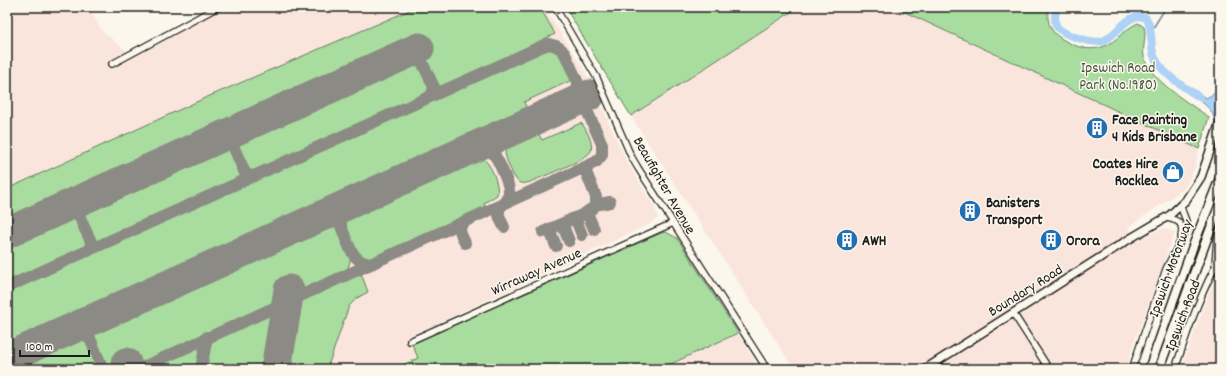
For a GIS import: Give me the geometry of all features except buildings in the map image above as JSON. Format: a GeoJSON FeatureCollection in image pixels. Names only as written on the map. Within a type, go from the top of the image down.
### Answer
{"type":"FeatureCollection","features":[{"type":"Feature","properties":{"kind":"highway","name":"Ipswich Motorway"},"geometry":{"type":"LineString","coordinates":[[1148,369],[1193,246],[1220,178]]}},
{"type":"Feature","properties":{"kind":"highway","name":"Ipswich Motorway"},"geometry":{"type":"LineString","coordinates":[[1160,369],[1220,203]]}},
{"type":"Feature","properties":{"kind":"main road","name":"Boundary Road"},"geometry":{"type":"LineString","coordinates":[[925,369],[1120,245],[1166,218],[1191,194],[1201,177],[1220,122]]}},
{"type":"Feature","properties":{"kind":"street"},"geometry":{"type":"LineString","coordinates":[[112,64],[218,7]]}},
{"type":"Feature","properties":{"kind":"street","name":"Beaufighter Avenue"},"geometry":{"type":"LineString","coordinates":[[555,7],[598,78],[631,156],[767,369]]}},
{"type":"Feature","properties":{"kind":"street","name":"Ipswich Road"},"geometry":{"type":"LineString","coordinates":[[1132,369],[1166,269],[1186,232],[1187,227],[1180,206]]}},
{"type":"Feature","properties":{"kind":"street"},"geometry":{"type":"LineString","coordinates":[[1166,218],[1180,223],[1182,229],[1181,239]]}},
{"type":"Feature","properties":{"kind":"street","name":"Wirraway Avenue"},"geometry":{"type":"LineString","coordinates":[[410,340],[673,222]]}},
{"type":"Feature","properties":{"kind":"street","name":"Ipswich Road"},"geometry":{"type":"LineString","coordinates":[[1214,269],[1220,229]]}},
{"type":"Feature","properties":{"kind":"street","name":"Ipswich Road"},"geometry":{"type":"LineString","coordinates":[[1175,369],[1202,294],[1220,258]]}},
{"type":"Feature","properties":{"kind":"street"},"geometry":{"type":"LineString","coordinates":[[1013,313],[1049,369]]}},
{"type":"Feature","properties":{"kind":"shaded area"},"geometry":{"type":"Polygon","coordinates":[[[7,7],[88,7],[103,32],[127,51],[108,61],[112,68],[177,34],[222,7],[544,7],[583,68],[627,162],[655,208],[658,218],[648,225],[409,337],[418,358],[394,369],[7,369],[7,7]]]}},
{"type":"Feature","properties":{"kind":"shaded area"},"geometry":{"type":"Polygon","coordinates":[[[799,7],[894,7],[1199,149],[1195,167],[1185,188],[1128,227],[1137,241],[1163,228],[1175,232],[1135,340],[1126,369],[794,369],[631,116],[799,7]]]}},
{"type":"Feature","properties":{"kind":"shaded area"},"geometry":{"type":"Polygon","coordinates":[[[1220,273],[1220,369],[1181,369],[1210,290],[1220,273]]]}},
{"type":"Feature","properties":{"kind":"shaded area"},"geometry":{"type":"Polygon","coordinates":[[[738,333],[760,369],[660,369],[738,333]]]}},
{"type":"Feature","properties":{"kind":"green space"},"geometry":{"type":"Polygon","coordinates":[[[417,7],[540,7],[555,34],[441,87],[435,82],[415,38],[357,64],[353,70],[7,226],[7,189],[205,98],[417,7]]]}},
{"type":"Feature","properties":{"kind":"green space"},"geometry":{"type":"Polygon","coordinates":[[[565,7],[799,7],[631,116],[565,7]]]}},
{"type":"Feature","properties":{"kind":"green space","name":"Ipswich Road Park (No.1980)"},"geometry":{"type":"Polygon","coordinates":[[[894,7],[1049,7],[1049,24],[1059,37],[1073,45],[1094,49],[1109,44],[1129,28],[1138,23],[1144,27],[1144,57],[1147,65],[1172,91],[1209,117],[1199,149],[894,7]]]}},
{"type":"Feature","properties":{"kind":"green space"},"geometry":{"type":"Polygon","coordinates":[[[548,48],[558,51],[564,59],[572,80],[524,102],[528,111],[7,346],[7,291],[548,48]]]}},
{"type":"Feature","properties":{"kind":"green space"},"geometry":{"type":"Polygon","coordinates":[[[413,63],[420,66],[426,77],[430,89],[426,94],[251,173],[247,171],[234,143],[238,137],[359,82],[367,83],[413,63]]]}},
{"type":"Feature","properties":{"kind":"green space"},"geometry":{"type":"Polygon","coordinates":[[[581,123],[587,132],[592,148],[588,155],[530,182],[520,183],[515,178],[505,152],[507,144],[537,131],[542,140],[581,123]]]}},
{"type":"Feature","properties":{"kind":"green space"},"geometry":{"type":"Polygon","coordinates":[[[223,143],[230,147],[241,173],[241,177],[239,179],[99,242],[93,239],[82,213],[84,206],[223,143]]]}},
{"type":"Feature","properties":{"kind":"green space"},"geometry":{"type":"Polygon","coordinates":[[[477,158],[483,159],[489,165],[496,181],[498,191],[497,195],[484,203],[485,206],[479,211],[375,258],[367,259],[358,254],[345,226],[344,220],[346,217],[477,158]]]}},
{"type":"Feature","properties":{"kind":"green space"},"geometry":{"type":"Polygon","coordinates":[[[70,213],[76,216],[88,242],[86,247],[7,283],[7,240],[70,213]]]}},
{"type":"Feature","properties":{"kind":"green space"},"geometry":{"type":"Polygon","coordinates":[[[332,224],[338,229],[350,256],[348,268],[343,272],[301,291],[278,287],[276,302],[138,365],[116,361],[115,369],[106,369],[93,338],[96,330],[332,224]]]}},
{"type":"Feature","properties":{"kind":"green space"},"geometry":{"type":"Polygon","coordinates":[[[666,232],[677,238],[738,333],[660,369],[394,369],[418,358],[412,344],[666,232]]]}},
{"type":"Feature","properties":{"kind":"green space"},"geometry":{"type":"Polygon","coordinates":[[[361,273],[368,292],[357,298],[349,306],[327,369],[149,369],[267,316],[270,317],[273,322],[268,349],[289,353],[300,301],[361,273]]]}},
{"type":"Feature","properties":{"kind":"green space"},"geometry":{"type":"Polygon","coordinates":[[[80,337],[84,337],[87,340],[100,369],[9,369],[80,337]]]}},
{"type":"Feature","properties":{"kind":"water"},"geometry":{"type":"Polygon","coordinates":[[[1192,88],[1206,98],[1217,92],[1220,94],[1220,122],[1214,118],[1208,107],[1189,93],[1192,88]]]}},
{"type":"Feature","properties":{"kind":"waterway"},"geometry":{"type":"LineString","coordinates":[[1058,7],[1055,21],[1059,29],[1078,38],[1098,42],[1108,39],[1133,18],[1138,16],[1144,17],[1147,19],[1150,28],[1153,53],[1160,67],[1179,84],[1199,97]]}},
{"type":"Feature","properties":{"kind":"waterway"},"geometry":{"type":"LineString","coordinates":[[1150,33],[1166,7]]}},
{"type":"Feature","properties":{"kind":"taxiway"},"geometry":{"type":"LineString","coordinates":[[7,287],[543,46],[549,44],[556,46],[565,54],[582,92],[584,104],[602,144],[602,155],[596,162],[139,369]]}},
{"type":"Feature","properties":{"kind":"taxiway"},"geometry":{"type":"LineString","coordinates":[[389,61],[407,54],[415,54],[419,56],[434,87],[430,96]]}},
{"type":"Feature","properties":{"kind":"taxiway"},"geometry":{"type":"LineString","coordinates":[[542,117],[577,100],[581,94],[581,88]]}},
{"type":"Feature","properties":{"kind":"taxiway"},"geometry":{"type":"LineString","coordinates":[[495,156],[494,148],[501,137],[507,132],[535,120]]}},
{"type":"Feature","properties":{"kind":"taxiway"},"geometry":{"type":"LineString","coordinates":[[254,176],[245,173],[231,141],[232,137],[237,131],[256,121]]}},
{"type":"Feature","properties":{"kind":"taxiway"},"geometry":{"type":"LineString","coordinates":[[198,147],[220,139],[224,139],[232,144]]}},
{"type":"Feature","properties":{"kind":"taxiway"},"geometry":{"type":"LineString","coordinates":[[436,165],[476,148],[480,147],[488,149],[494,154],[500,164],[509,188],[508,198],[501,206]]}},
{"type":"Feature","properties":{"kind":"taxiway"},"geometry":{"type":"LineString","coordinates":[[543,232],[584,214],[594,207],[596,197],[586,172],[588,166]]}},
{"type":"Feature","properties":{"kind":"taxiway"},"geometry":{"type":"LineString","coordinates":[[341,225],[340,214],[346,207],[387,187]]}},
{"type":"Feature","properties":{"kind":"taxiway"},"geometry":{"type":"LineString","coordinates":[[88,251],[91,247],[91,242],[78,211],[78,206],[82,200],[103,190]]}},
{"type":"Feature","properties":{"kind":"taxiway"},"geometry":{"type":"LineString","coordinates":[[596,201],[600,204],[610,202]]}},
{"type":"Feature","properties":{"kind":"taxiway"},"geometry":{"type":"LineString","coordinates":[[502,205],[499,213],[504,227]]}},
{"type":"Feature","properties":{"kind":"taxiway"},"geometry":{"type":"LineString","coordinates":[[45,216],[67,208],[71,208],[78,213]]}},
{"type":"Feature","properties":{"kind":"taxiway"},"geometry":{"type":"LineString","coordinates":[[589,211],[588,215],[594,229]]}},
{"type":"Feature","properties":{"kind":"taxiway"},"geometry":{"type":"LineString","coordinates":[[281,234],[322,217],[330,218],[340,224],[351,251],[355,256],[360,261],[373,263]]}},
{"type":"Feature","properties":{"kind":"taxiway"},"geometry":{"type":"LineString","coordinates":[[572,219],[576,220],[582,235]]}},
{"type":"Feature","properties":{"kind":"taxiway"},"geometry":{"type":"LineString","coordinates":[[463,223],[460,230],[465,243]]}},
{"type":"Feature","properties":{"kind":"taxiway"},"geometry":{"type":"LineString","coordinates":[[559,225],[563,226],[569,241]]}},
{"type":"Feature","properties":{"kind":"taxiway"},"geometry":{"type":"LineString","coordinates":[[551,228],[550,231],[556,246]]}},
{"type":"Feature","properties":{"kind":"taxiway"},"geometry":{"type":"LineString","coordinates":[[103,369],[89,336],[91,325],[93,321],[101,315],[136,300]]}},
{"type":"Feature","properties":{"kind":"taxiway"},"geometry":{"type":"LineString","coordinates":[[31,347],[74,330],[82,331],[90,339]]}},
{"type":"Feature","properties":{"kind":"taxiway"},"geometry":{"type":"LineString","coordinates":[[201,369],[207,337]]}},
{"type":"Feature","properties":{"kind":"runway"},"geometry":{"type":"LineString","coordinates":[[7,233],[419,48]]}},
{"type":"Feature","properties":{"kind":"runway"},"geometry":{"type":"LineString","coordinates":[[7,358],[590,95]]}},
{"type":"Feature","properties":{"kind":"runway"},"geometry":{"type":"LineString","coordinates":[[276,369],[289,290]]}},
{"type":"Feature","properties":{"kind":"runway"},"geometry":{"type":"LineString","coordinates":[[126,363],[126,369]]}},
{"type":"Feature","properties":{"kind":"place","name":"Face Painting 4 Kids Brisbane"},"geometry":{"type":"Point","coordinates":[1097,128]}},
{"type":"Feature","properties":{"kind":"place","name":"Coates Hire Rocklea"},"geometry":{"type":"Point","coordinates":[1173,172]}},
{"type":"Feature","properties":{"kind":"place","name":"Banisters Transport"},"geometry":{"type":"Point","coordinates":[970,211]}},
{"type":"Feature","properties":{"kind":"place","name":"AWH"},"geometry":{"type":"Point","coordinates":[847,240]}},
{"type":"Feature","properties":{"kind":"place","name":"Orora"},"geometry":{"type":"Point","coordinates":[1051,240]}}]}
